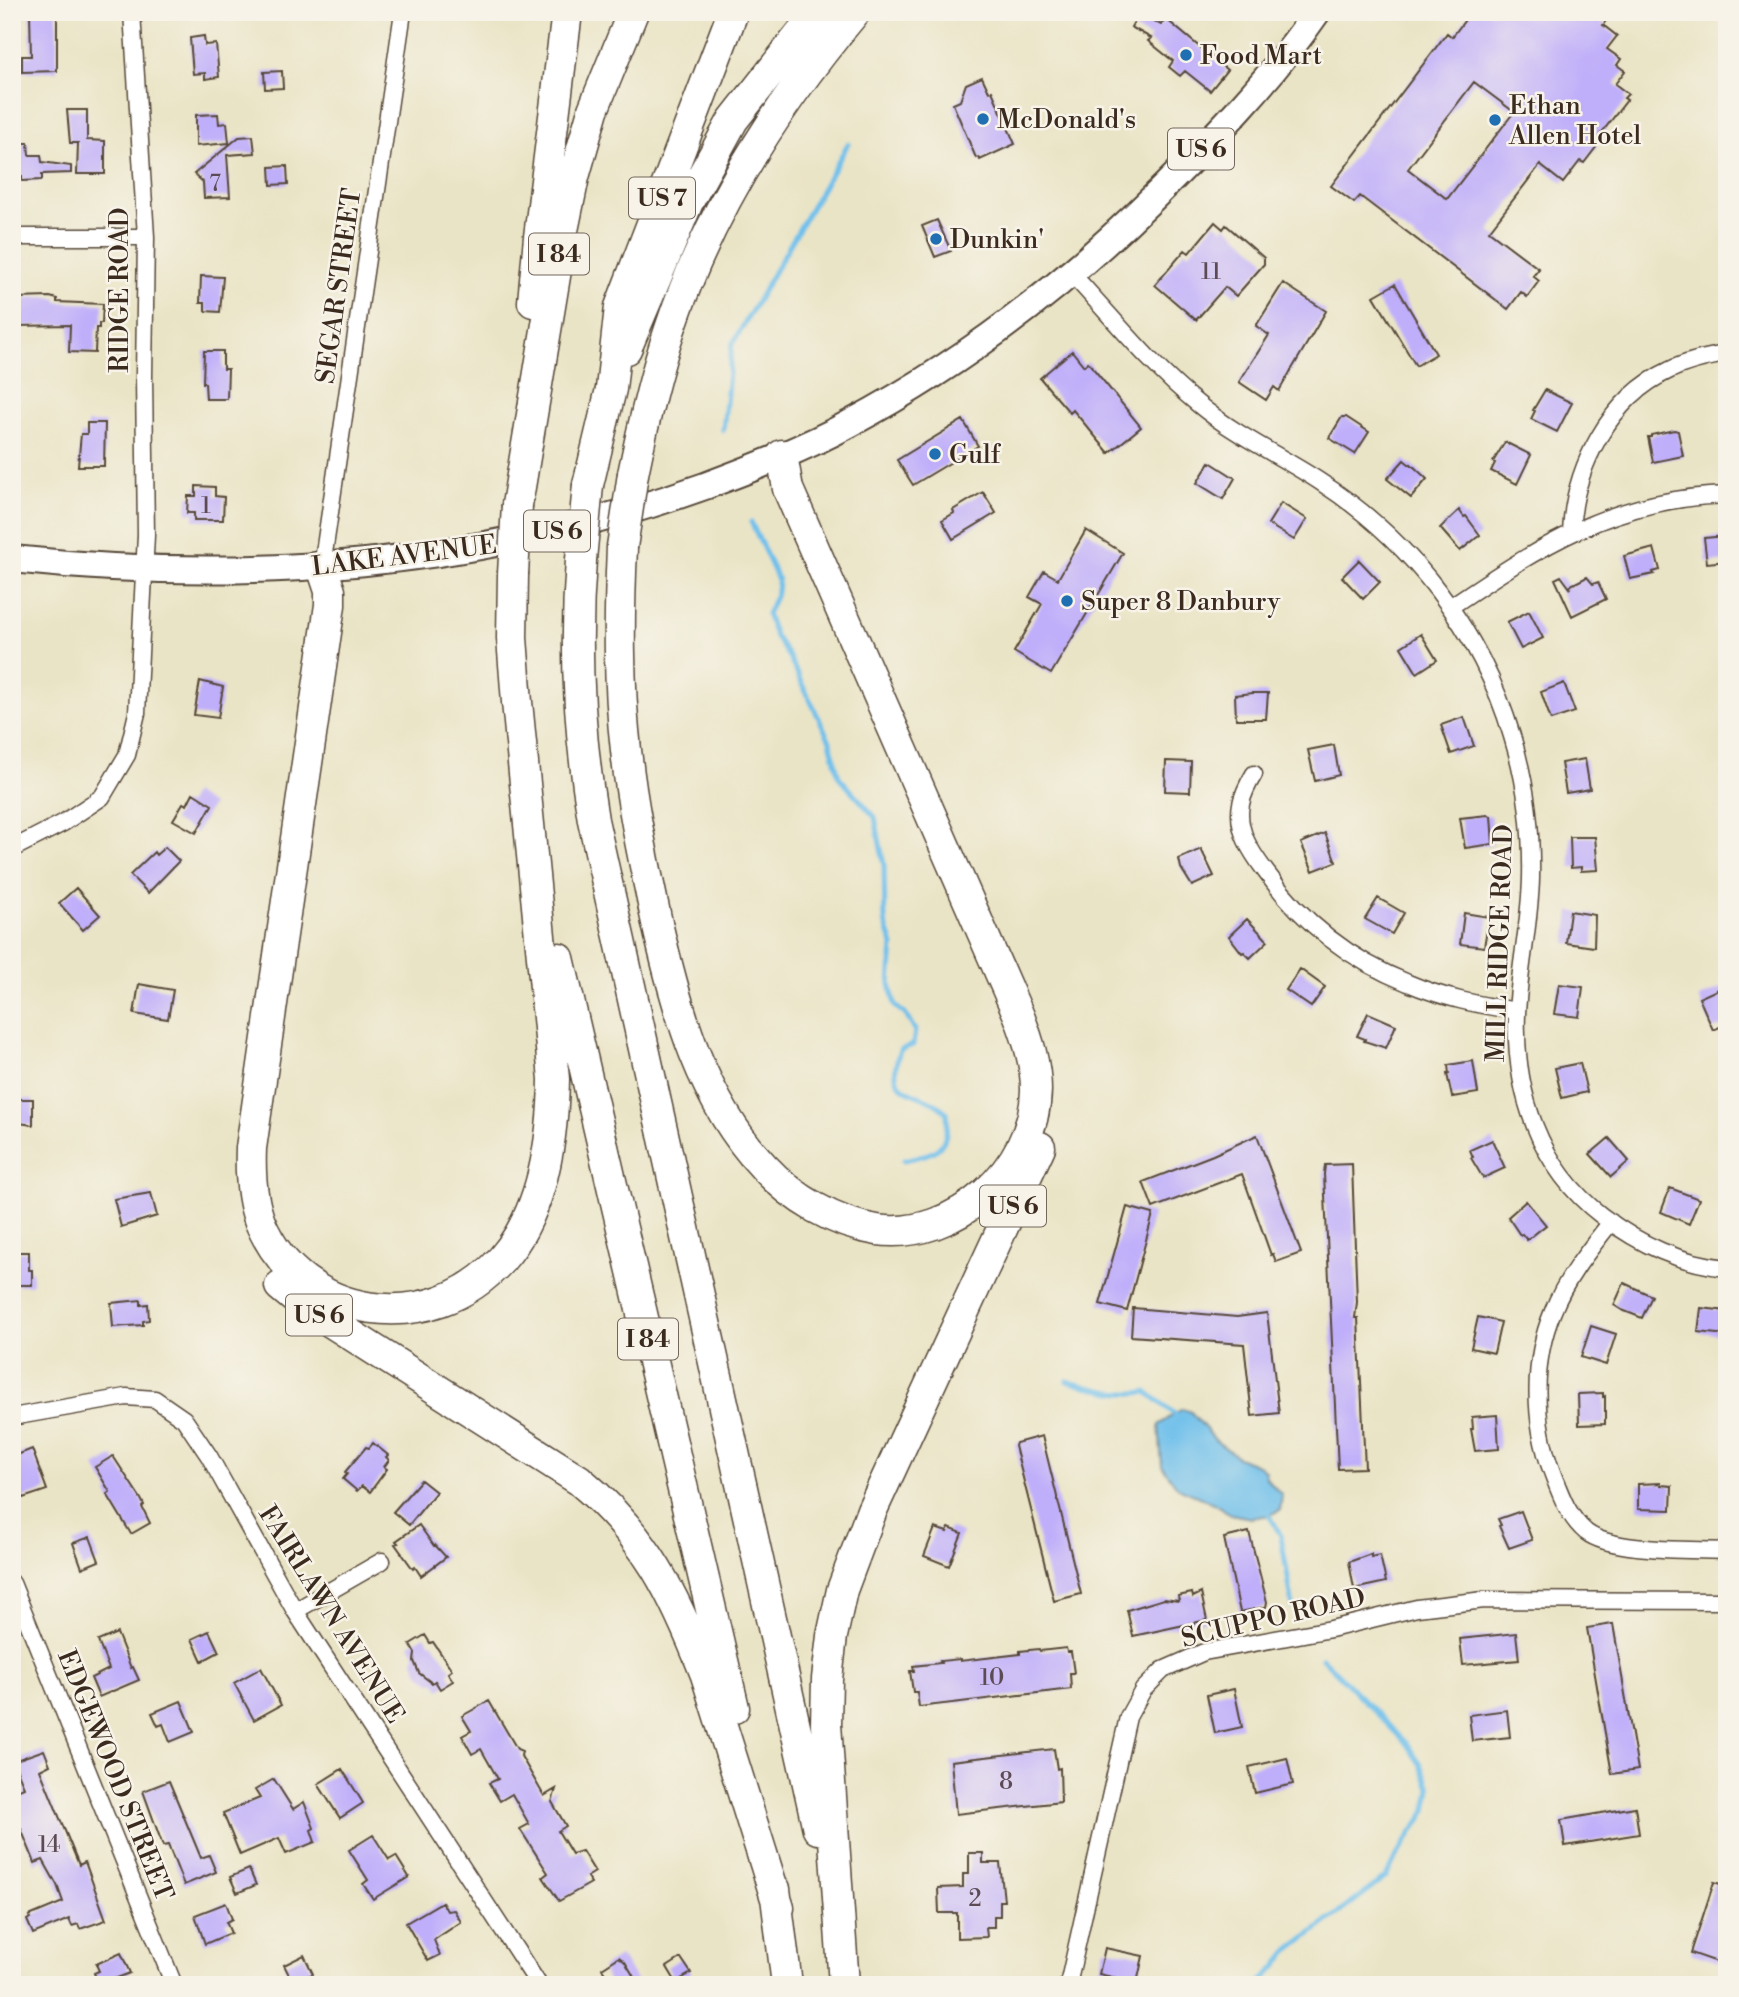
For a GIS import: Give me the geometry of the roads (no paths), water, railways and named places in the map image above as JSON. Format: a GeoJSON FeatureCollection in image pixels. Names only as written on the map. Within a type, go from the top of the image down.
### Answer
{"type":"FeatureCollection","features":[{"type":"Feature","properties":{"kind":"highway"},"geometry":{"type":"LineString","coordinates":[[517,505],[539,237],[568,12]]}},
{"type":"Feature","properties":{"kind":"highway","name":"I 84"},"geometry":{"type":"LineString","coordinates":[[633,12],[593,110],[574,177],[561,240],[517,505],[512,638],[525,769],[547,900],[601,1146],[761,1816],[779,1908],[787,1985]]}},
{"type":"Feature","properties":{"kind":"highway","name":"US 7"},"geometry":{"type":"LineString","coordinates":[[611,388],[620,307],[733,12]]}},
{"type":"Feature","properties":{"kind":"highway","name":"I 84"},"geometry":{"type":"LineString","coordinates":[[818,12],[757,87],[726,131],[682,215],[611,388],[588,485],[578,616],[579,693],[593,820],[809,1788],[833,1900],[844,1985]]}},
{"type":"Feature","properties":{"kind":"highway"},"geometry":{"type":"LineString","coordinates":[[782,455],[788,489],[1019,1016],[1034,1067],[1036,1092],[1032,1118],[1010,1168],[992,1188],[969,1206],[940,1221],[912,1229],[879,1230],[848,1223],[820,1211],[793,1193],[765,1168],[744,1144],[709,1087],[680,1012],[668,971],[635,810],[625,750],[620,684],[622,547],[632,474],[670,327],[718,215],[749,158],[785,102],[855,12]]}},
{"type":"Feature","properties":{"kind":"highway","name":"US 6"},"geometry":{"type":"LineString","coordinates":[[782,455],[803,482],[1035,1009],[1051,1065],[1053,1093],[1049,1122],[1039,1150],[872,1510],[842,1591],[832,1636],[826,1724],[844,1985]]}},
{"type":"Feature","properties":{"kind":"highway"},"geometry":{"type":"LineString","coordinates":[[322,567],[330,591],[330,604],[251,1148],[250,1174],[260,1221],[272,1245],[288,1267],[310,1285],[333,1298],[357,1306],[383,1310],[410,1309],[438,1303],[461,1292],[484,1277],[517,1239],[538,1189],[551,1135],[554,1079],[525,769]]}},
{"type":"Feature","properties":{"kind":"highway","name":"US 6"},"geometry":{"type":"LineString","coordinates":[[322,567],[312,600],[234,1147],[233,1174],[243,1227],[256,1254],[274,1281],[298,1301],[579,1480],[627,1525],[664,1579],[691,1637],[706,1675],[779,1908]]}},
{"type":"Feature","properties":{"kind":"main road","name":"US 6"},"geometry":{"type":"LineString","coordinates":[[782,455],[846,426],[918,384],[1071,273],[1110,239],[1211,139],[1277,65],[1317,12]]}},
{"type":"Feature","properties":{"kind":"main road","name":"LAKE AVENUE"},"geometry":{"type":"LineString","coordinates":[[12,559],[144,567],[322,567],[439,555],[564,530],[679,495],[782,455]]}},
{"type":"Feature","properties":{"kind":"street","name":"RIDGE ROAD"},"geometry":{"type":"LineString","coordinates":[[12,849],[63,823],[102,797],[127,755],[137,713],[144,567],[146,237],[132,12]]}},
{"type":"Feature","properties":{"kind":"street","name":"SEGAR STREET"},"geometry":{"type":"LineString","coordinates":[[322,567],[403,12]]}},
{"type":"Feature","properties":{"kind":"street"},"geometry":{"type":"LineString","coordinates":[[12,237],[146,237]]}},
{"type":"Feature","properties":{"kind":"street","name":"MILL RIDGE ROAD"},"geometry":{"type":"LineString","coordinates":[[1071,273],[1160,369],[1198,404],[1361,510],[1397,542],[1432,581],[1450,607],[1495,688],[1512,735],[1523,780],[1530,829],[1531,877],[1517,1011],[1516,1049],[1521,1082],[1535,1129],[1564,1179],[1585,1203],[1611,1222],[1666,1255],[1702,1265],[1727,1268]]}},
{"type":"Feature","properties":{"kind":"street"},"geometry":{"type":"LineString","coordinates":[[1571,532],[1572,513],[1580,480],[1606,426],[1623,404],[1669,370],[1699,359],[1727,354]]}},
{"type":"Feature","properties":{"kind":"street"},"geometry":{"type":"LineString","coordinates":[[1450,607],[1504,570],[1571,532],[1606,517],[1640,506],[1677,499],[1727,495]]}},
{"type":"Feature","properties":{"kind":"street"},"geometry":{"type":"LineString","coordinates":[[1254,774],[1240,805],[1244,838],[1278,888],[1304,918],[1334,942],[1406,983],[1474,1005],[1517,1011]]}},
{"type":"Feature","properties":{"kind":"street"},"geometry":{"type":"LineString","coordinates":[[1611,1222],[1566,1285],[1553,1311],[1544,1341],[1538,1368],[1538,1398],[1540,1427],[1546,1454],[1572,1516],[1587,1532],[1607,1542],[1631,1546],[1727,1551]]}},
{"type":"Feature","properties":{"kind":"street","name":"FAIRLAWN AVENUE"},"geometry":{"type":"LineString","coordinates":[[12,1416],[126,1397],[156,1399],[184,1419],[209,1456],[295,1611],[539,1985]]}},
{"type":"Feature","properties":{"kind":"street"},"geometry":{"type":"LineString","coordinates":[[295,1611],[382,1560]]}},
{"type":"Feature","properties":{"kind":"street","name":"EDGEWOOD STREET"},"geometry":{"type":"LineString","coordinates":[[12,1583],[174,1985]]}},
{"type":"Feature","properties":{"kind":"street","name":"SCUPPO ROAD"},"geometry":{"type":"LineString","coordinates":[[1068,1985],[1128,1717],[1143,1690],[1163,1670],[1204,1652],[1331,1629],[1418,1608],[1484,1600],[1727,1601]]}},
{"type":"Feature","properties":{"kind":"water"},"geometry":{"type":"Polygon","coordinates":[[[1182,1409],[1191,1412],[1216,1441],[1238,1457],[1260,1466],[1265,1471],[1266,1478],[1282,1495],[1280,1510],[1270,1515],[1251,1518],[1231,1514],[1178,1488],[1162,1466],[1159,1425],[1182,1409]]]}},
{"type":"Feature","properties":{"kind":"waterway"},"geometry":{"type":"LineString","coordinates":[[723,430],[732,345],[848,144]]}},
{"type":"Feature","properties":{"kind":"waterway"},"geometry":{"type":"LineString","coordinates":[[751,522],[778,580],[777,592],[767,614],[775,636],[789,657],[830,741],[839,777],[875,817],[884,865],[885,922],[893,945],[890,984],[895,1006],[905,1014],[915,1030],[913,1045],[900,1050],[896,1078],[907,1091],[927,1099],[947,1113],[946,1135],[939,1148],[904,1160]]}},
{"type":"Feature","properties":{"kind":"waterway"},"geometry":{"type":"LineString","coordinates":[[1067,1381],[1116,1392],[1147,1392],[1181,1419]]}},
{"type":"Feature","properties":{"kind":"waterway"},"geometry":{"type":"LineString","coordinates":[[1267,1510],[1281,1536],[1293,1607]]}},
{"type":"Feature","properties":{"kind":"waterway"},"geometry":{"type":"LineString","coordinates":[[1258,1985],[1286,1953],[1386,1877],[1426,1811],[1430,1788],[1421,1765],[1406,1743],[1322,1658]]}},
{"type":"Feature","properties":{"kind":"place","name":"Food Mart"},"geometry":{"type":"Point","coordinates":[1186,55]}},
{"type":"Feature","properties":{"kind":"place","name":"McDonald's"},"geometry":{"type":"Point","coordinates":[983,119]}},
{"type":"Feature","properties":{"kind":"place","name":"Ethan Allen Hotel"},"geometry":{"type":"Point","coordinates":[1495,120]}},
{"type":"Feature","properties":{"kind":"place","name":"Dunkin'"},"geometry":{"type":"Point","coordinates":[936,239]}},
{"type":"Feature","properties":{"kind":"place","name":"Gulf"},"geometry":{"type":"Point","coordinates":[935,454]}},
{"type":"Feature","properties":{"kind":"place","name":"Super 8 Danbury"},"geometry":{"type":"Point","coordinates":[1067,601]}}]}
